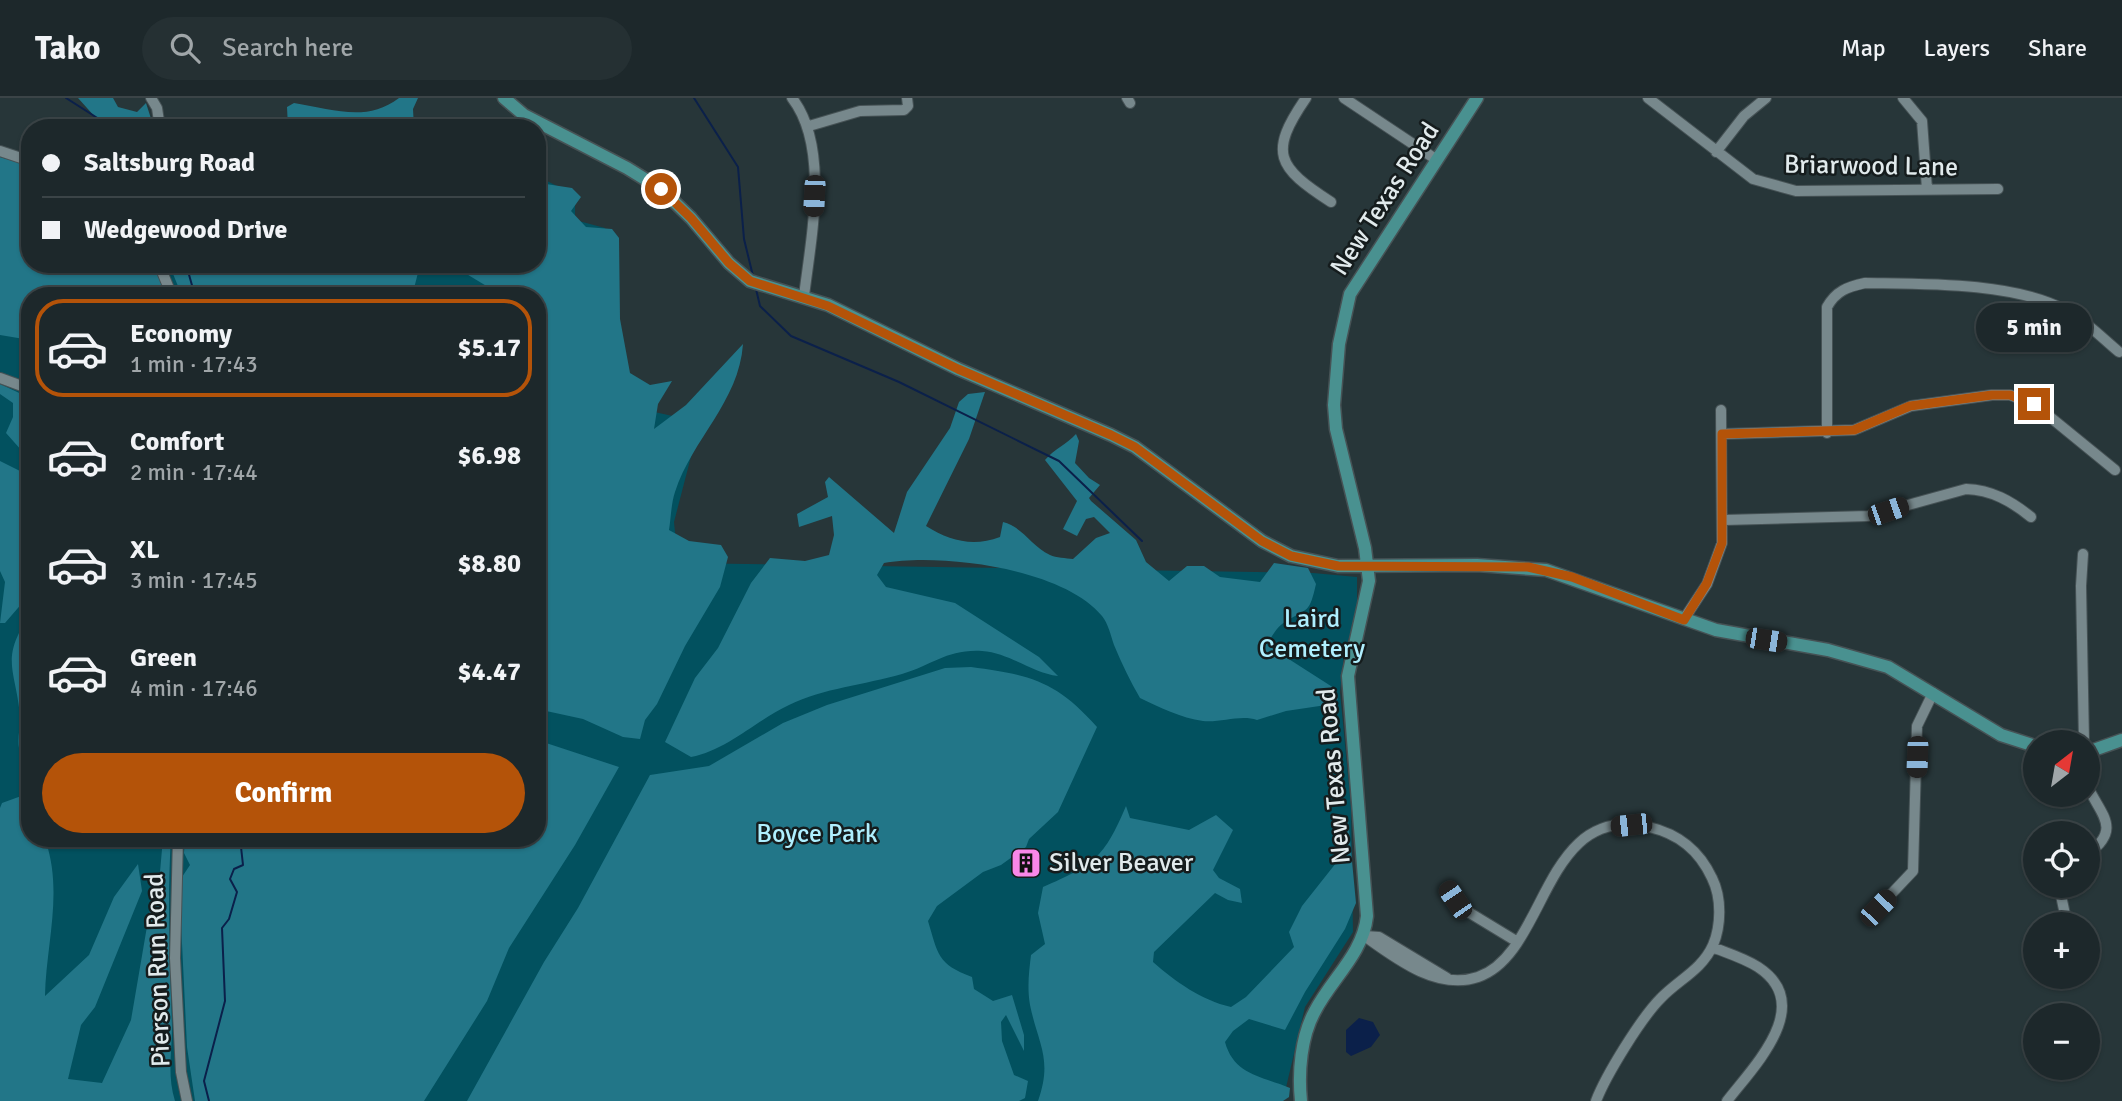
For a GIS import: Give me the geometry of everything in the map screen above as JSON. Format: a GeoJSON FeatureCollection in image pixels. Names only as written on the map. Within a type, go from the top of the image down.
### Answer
{"type":"FeatureCollection","features":[{"type":"Feature","properties":{"kind":"main road"},"geometry":{"type":"LineString","coordinates":[[504,98],[532,119]]}},
{"type":"Feature","properties":{"kind":"main road","name":"New Texas Road"},"geometry":{"type":"LineString","coordinates":[[1301,1101],[1300,1071],[1310,1020],[1363,935],[1367,897],[1348,676],[1352,647],[1369,592],[1368,566],[1336,429],[1334,405],[1344,309],[1373,257],[1478,98]]}},
{"type":"Feature","properties":{"kind":"main road"},"geometry":{"type":"LineString","coordinates":[[546,126],[627,167],[661,189],[691,218],[729,263],[755,283],[804,296],[948,365],[1135,447],[1262,541],[1291,556],[1316,564],[1477,565],[1540,569],[1572,577],[1716,630],[1828,650],[1871,661],[1933,693],[2001,735],[2023,742]]}},
{"type":"Feature","properties":{"kind":"main road"},"geometry":{"type":"LineString","coordinates":[[2100,747],[2122,740]]}},
{"type":"Feature","properties":{"kind":"street"},"geometry":{"type":"LineString","coordinates":[[151,98],[157,108],[159,119]]}},
{"type":"Feature","properties":{"kind":"street"},"geometry":{"type":"LineString","coordinates":[[792,98],[809,126],[814,196],[804,296]]}},
{"type":"Feature","properties":{"kind":"street"},"geometry":{"type":"LineString","coordinates":[[1306,98],[1285,129],[1283,156],[1295,176],[1331,202]]}},
{"type":"Feature","properties":{"kind":"street"},"geometry":{"type":"LineString","coordinates":[[1343,98],[1437,160]]}},
{"type":"Feature","properties":{"kind":"street","name":"Briarwood Lane"},"geometry":{"type":"LineString","coordinates":[[1648,98],[1753,179],[1780,188],[1998,189]]}},
{"type":"Feature","properties":{"kind":"street"},"geometry":{"type":"LineString","coordinates":[[1716,152],[1744,116],[1766,98]]}},
{"type":"Feature","properties":{"kind":"street"},"geometry":{"type":"LineString","coordinates":[[1903,98],[1922,121],[1927,189]]}},
{"type":"Feature","properties":{"kind":"street"},"geometry":{"type":"LineString","coordinates":[[809,126],[860,111],[904,110],[908,102]]}},
{"type":"Feature","properties":{"kind":"street"},"geometry":{"type":"LineString","coordinates":[[0,152],[21,158]]}},
{"type":"Feature","properties":{"kind":"street"},"geometry":{"type":"LineString","coordinates":[[1827,433],[1827,307],[1832,298],[1853,286],[1865,283],[1959,285],[2036,299],[2076,316],[2119,352]]}},
{"type":"Feature","properties":{"kind":"street"},"geometry":{"type":"LineString","coordinates":[[0,378],[21,386]]}},
{"type":"Feature","properties":{"kind":"street"},"geometry":{"type":"LineString","coordinates":[[1722,434],[1827,433],[1865,427],[1910,406],[2010,395],[2034,404],[2115,470]]}},
{"type":"Feature","properties":{"kind":"street"},"geometry":{"type":"LineString","coordinates":[[1684,620],[1718,561],[1724,520],[1721,410]]}},
{"type":"Feature","properties":{"kind":"street"},"geometry":{"type":"LineString","coordinates":[[1724,520],[1868,516],[1966,489],[1982,490],[1999,496],[2031,517]]}},
{"type":"Feature","properties":{"kind":"street"},"geometry":{"type":"LineString","coordinates":[[2083,554],[2081,586],[2084,730]]}},
{"type":"Feature","properties":{"kind":"street"},"geometry":{"type":"LineString","coordinates":[[1878,908],[1913,871],[1917,726],[1933,693]]}},
{"type":"Feature","properties":{"kind":"street"},"geometry":{"type":"LineString","coordinates":[[2100,802],[2106,810],[2110,831],[2100,847]]}},
{"type":"Feature","properties":{"kind":"street"},"geometry":{"type":"LineString","coordinates":[[1363,935],[1379,937],[1450,980],[1462,981],[1488,973],[1505,958],[1566,857],[1584,840],[1597,833],[1631,825],[1661,830],[1677,837],[1694,850],[1715,883],[1719,903],[1718,927],[1712,947],[1703,962],[1662,996],[1647,1015],[1596,1101]]}},
{"type":"Feature","properties":{"kind":"street","name":"Pierson Run Road"},"geometry":{"type":"LineString","coordinates":[[178,847],[175,958],[181,1072],[187,1101]]}},
{"type":"Feature","properties":{"kind":"street"},"geometry":{"type":"LineString","coordinates":[[1447,888],[1459,905],[1516,941]]}},
{"type":"Feature","properties":{"kind":"street"},"geometry":{"type":"LineString","coordinates":[[1712,947],[1756,966],[1766,974],[1775,985],[1782,1013],[1769,1046],[1727,1101]]}},
{"type":"Feature","properties":{"kind":"green space"},"geometry":{"type":"Polygon","coordinates":[[[78,98],[113,98],[118,107],[137,112],[146,103],[151,119],[97,119],[78,98]]]}},
{"type":"Feature","properties":{"kind":"green space"},"geometry":{"type":"Polygon","coordinates":[[[399,98],[418,98],[413,109],[414,119],[288,119],[287,107],[294,103],[349,112],[387,106],[399,98]]]}},
{"type":"Feature","properties":{"kind":"green space"},"geometry":{"type":"Polygon","coordinates":[[[0,157],[21,163],[21,273],[159,273],[164,287],[21,287],[21,338],[0,335],[0,157]]]}},
{"type":"Feature","properties":{"kind":"green space","name":"Boyce Park"},"geometry":{"type":"Polygon","coordinates":[[[0,163],[21,234],[21,273],[546,273],[546,180],[575,195],[575,220],[605,228],[618,404],[700,422],[674,522],[678,563],[1313,573],[1357,577],[1357,612],[1344,654],[1340,692],[1351,807],[1353,932],[1305,1007],[1284,1096],[1271,1101],[0,1101],[0,163]]]}},
{"type":"Feature","properties":{"kind":"green space"},"geometry":{"type":"Polygon","coordinates":[[[546,184],[572,188],[581,197],[571,211],[586,227],[612,229],[619,238],[620,319],[630,373],[650,385],[672,381],[658,404],[654,429],[686,405],[743,344],[740,365],[733,384],[692,455],[675,492],[669,530],[689,541],[721,545],[728,557],[720,587],[685,646],[657,704],[645,720],[640,739],[623,737],[583,719],[546,711],[546,287],[488,287],[465,273],[546,273],[546,184]]]}},
{"type":"Feature","properties":{"kind":"green space"},"geometry":{"type":"Polygon","coordinates":[[[173,273],[418,273],[414,287],[178,287],[173,273]]]}},
{"type":"Feature","properties":{"kind":"green space"},"geometry":{"type":"Polygon","coordinates":[[[0,384],[21,394],[21,450],[6,433],[13,417],[13,403],[0,394],[0,384]]]}},
{"type":"Feature","properties":{"kind":"green space"},"geometry":{"type":"Polygon","coordinates":[[[985,392],[969,439],[926,526],[953,539],[980,542],[1000,537],[1003,522],[1016,528],[1050,555],[1073,559],[1096,538],[1110,533],[1094,517],[1086,519],[1077,536],[1063,529],[1077,501],[1045,460],[1076,434],[1079,441],[1075,463],[1100,485],[1089,498],[1136,540],[1146,562],[1169,581],[1187,566],[1204,566],[1220,577],[1260,582],[1274,563],[1308,568],[1316,584],[1312,600],[1307,609],[1279,626],[1267,645],[1334,688],[1338,699],[1333,704],[1286,711],[1257,720],[1244,718],[1203,721],[1170,712],[1140,698],[1129,679],[1104,619],[1084,600],[1031,575],[967,563],[908,560],[884,563],[877,575],[886,587],[955,603],[1039,657],[1058,676],[992,653],[959,652],[902,674],[802,699],[729,742],[691,757],[665,742],[695,678],[718,648],[751,583],[770,558],[805,561],[829,555],[834,535],[832,516],[799,527],[797,514],[828,497],[825,482],[829,477],[894,533],[907,492],[950,428],[959,402],[968,394],[985,392]]]}},
{"type":"Feature","properties":{"kind":"green space"},"geometry":{"type":"Polygon","coordinates":[[[0,461],[21,472],[21,604],[5,623],[0,623],[5,582],[0,571],[0,461]]]}},
{"type":"Feature","properties":{"kind":"green space"},"geometry":{"type":"Polygon","coordinates":[[[21,630],[21,758],[20,715],[12,664],[15,642],[21,630]]]}},
{"type":"Feature","properties":{"kind":"green space"},"geometry":{"type":"Polygon","coordinates":[[[971,667],[1010,673],[1041,683],[1068,699],[1097,727],[1058,812],[1029,839],[1026,847],[1001,865],[983,872],[937,906],[928,921],[937,950],[945,962],[972,977],[974,989],[993,1001],[1012,995],[1024,1035],[1024,1051],[1006,1015],[1001,1022],[1002,1041],[1014,1075],[1028,1081],[1025,1098],[1019,1101],[467,1101],[544,962],[578,908],[650,775],[709,766],[783,723],[827,705],[945,668],[971,667]]]}},
{"type":"Feature","properties":{"kind":"green space"},"geometry":{"type":"Polygon","coordinates":[[[546,743],[619,767],[575,845],[509,948],[487,1001],[424,1101],[195,1101],[187,1047],[180,902],[182,877],[190,865],[184,853],[184,847],[546,847],[546,743]]]}},
{"type":"Feature","properties":{"kind":"green space"},"geometry":{"type":"Polygon","coordinates":[[[21,796],[21,847],[47,847],[51,861],[53,900],[45,996],[89,955],[114,897],[138,864],[142,891],[95,1007],[81,1025],[68,1079],[102,1083],[131,1020],[151,903],[160,872],[162,847],[171,847],[171,1073],[175,1101],[0,1101],[2,803],[21,796]]]}},
{"type":"Feature","properties":{"kind":"green space"},"geometry":{"type":"Polygon","coordinates":[[[1126,806],[1130,818],[1189,830],[1216,815],[1233,830],[1213,870],[1219,878],[1240,889],[1242,903],[1215,893],[1154,952],[1153,962],[1189,989],[1209,1000],[1231,1007],[1246,997],[1294,947],[1289,932],[1302,906],[1336,863],[1348,819],[1356,903],[1345,929],[1305,992],[1285,1030],[1249,1019],[1233,1031],[1225,1042],[1229,1053],[1242,1068],[1290,1088],[1289,1097],[1283,1101],[1038,1101],[1044,1062],[1028,986],[1031,955],[1045,944],[1038,913],[1043,887],[1095,858],[1111,838],[1126,806]]]}},
{"type":"Feature","properties":{"kind":"shaded area"},"geometry":{"type":"Polygon","coordinates":[[[1359,1018],[1373,1022],[1380,1035],[1371,1047],[1351,1056],[1346,1052],[1346,1030],[1359,1018]]]}},
{"type":"Feature","properties":{"kind":"waterway"},"geometry":{"type":"LineString","coordinates":[[66,98],[99,119]]}},
{"type":"Feature","properties":{"kind":"waterway"},"geometry":{"type":"LineString","coordinates":[[694,98],[738,167],[744,239],[753,276]]}},
{"type":"Feature","properties":{"kind":"waterway"},"geometry":{"type":"LineString","coordinates":[[189,273],[192,287]]}},
{"type":"Feature","properties":{"kind":"waterway"},"geometry":{"type":"LineString","coordinates":[[756,289],[760,306],[791,336],[899,382],[1059,461],[1142,541]]}},
{"type":"Feature","properties":{"kind":"waterway"},"geometry":{"type":"LineString","coordinates":[[209,1101],[204,1081],[225,1001],[222,928],[229,919],[237,892],[230,879],[234,869],[243,865],[241,847]]}},
{"type":"Feature","properties":{"kind":"place","name":"Silver Beaver"},"geometry":{"type":"Point","coordinates":[1026,863]}},
{"type":"Feature","properties":{"kind":"route"},"geometry":{"type":"LineString","coordinates":[[661,189],[691,218],[729,263],[750,281],[804,296],[828,306],[903,344],[1111,435],[1135,447],[1262,541],[1291,556],[1316,564],[1528,567],[1572,577],[1684,620],[1718,561],[1722,543],[1722,434],[1827,433],[1854,430],[1910,406],[1992,395],[2010,395],[2024,398],[2034,404]]}},
{"type":"Feature","properties":{"kind":"park label","name":"Laird Cemetery"},"geometry":{"type":"Point","coordinates":[1312,634]}}]}
